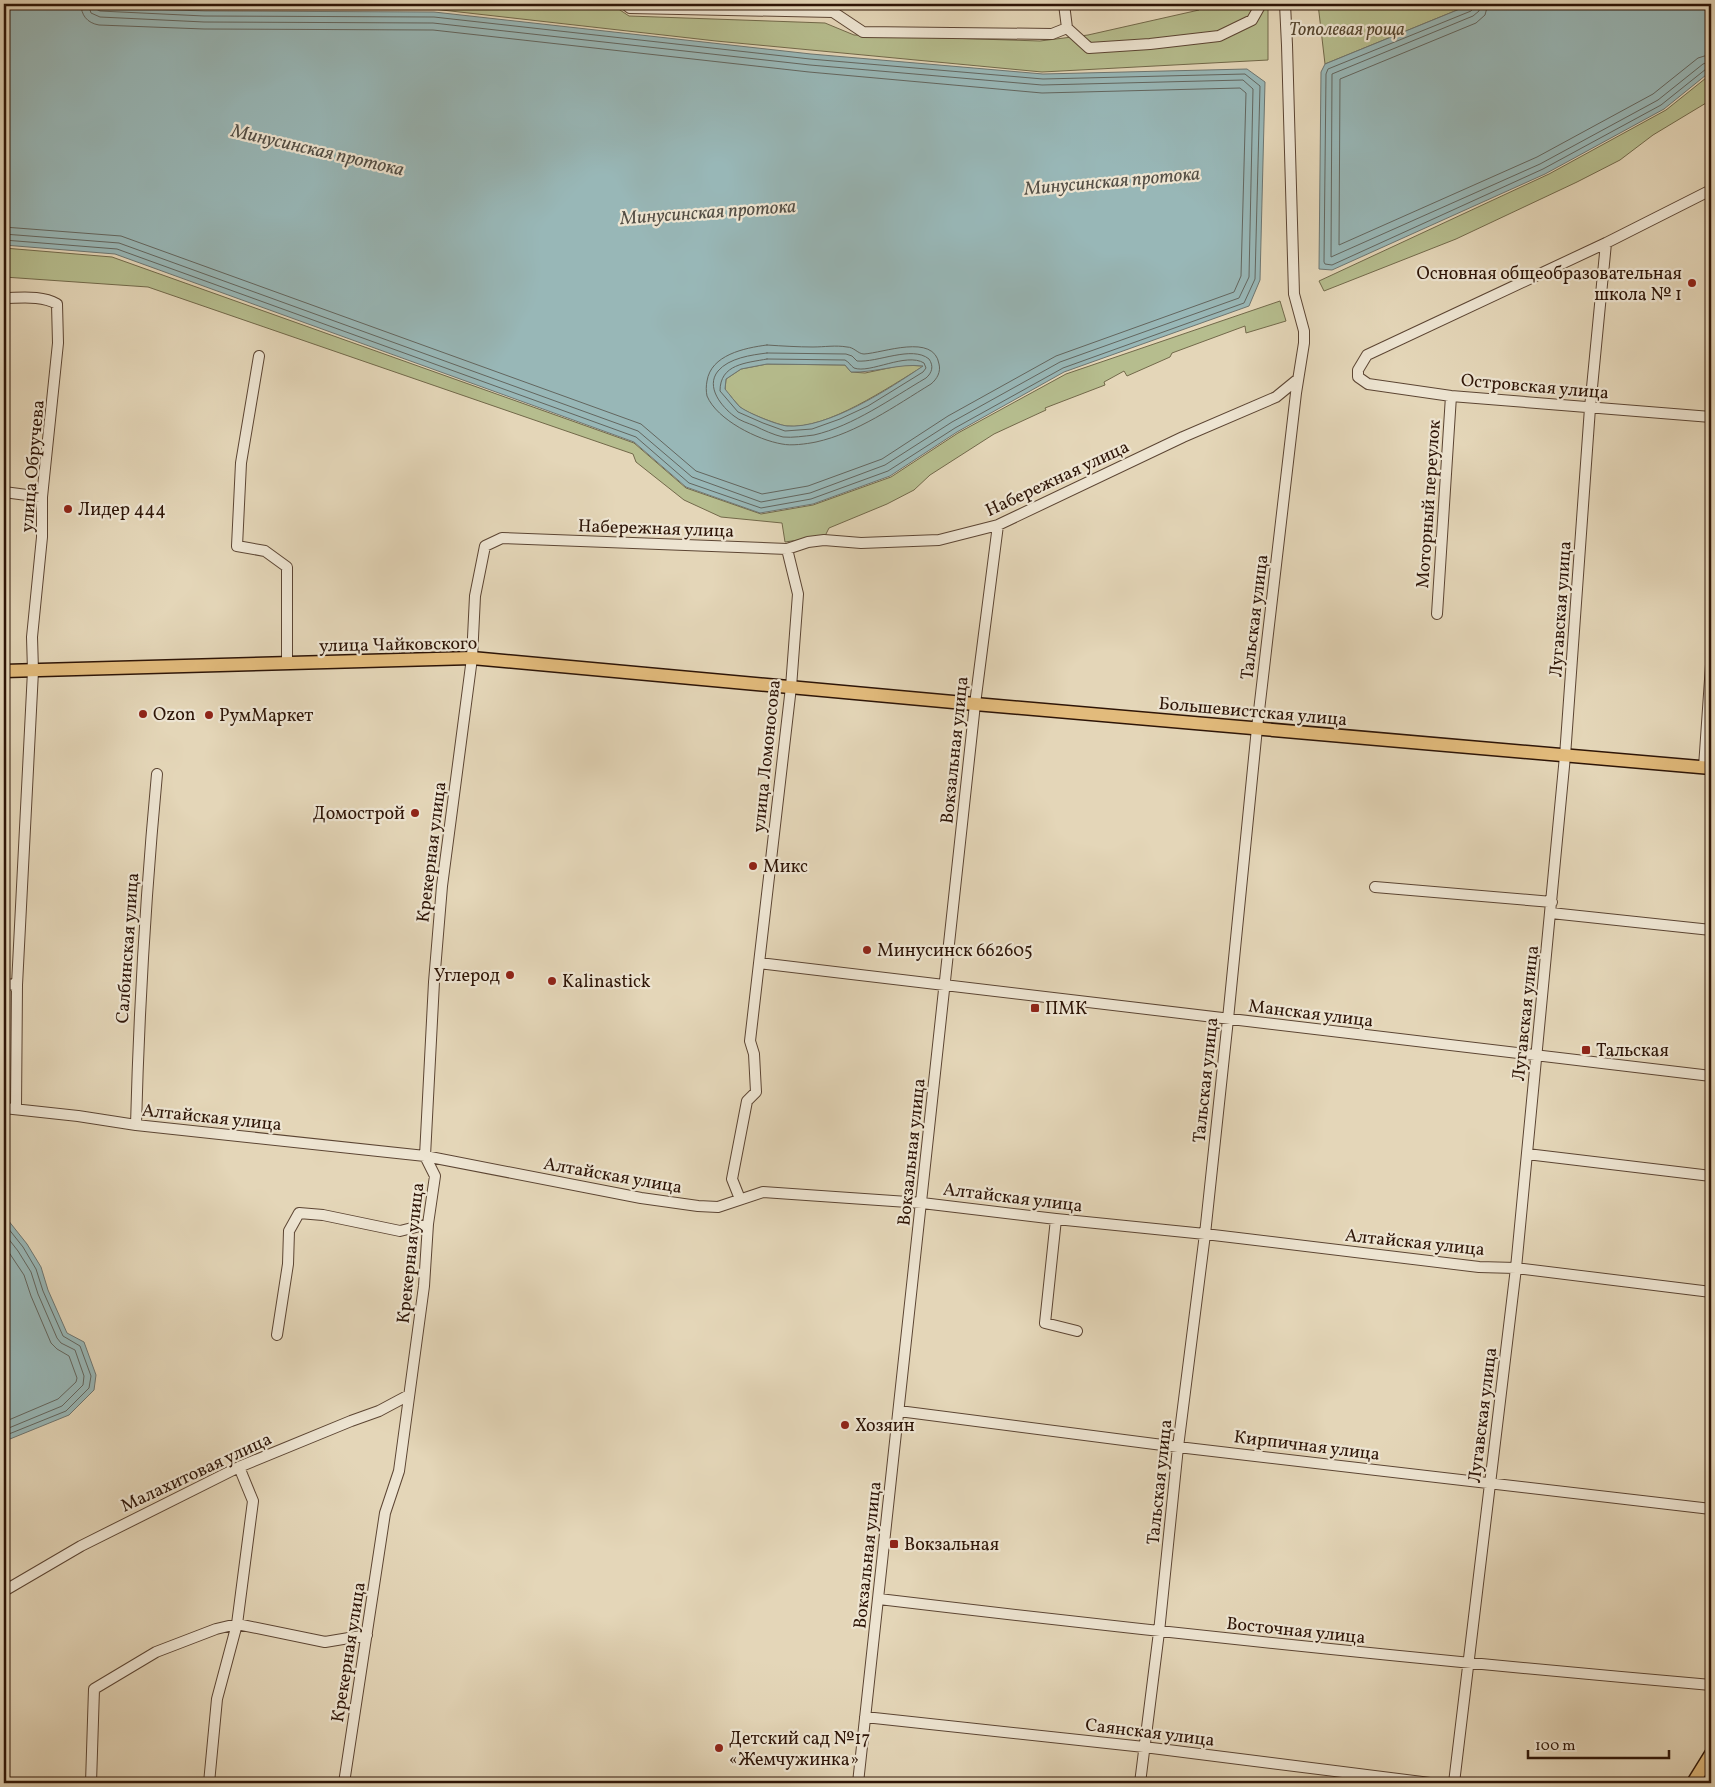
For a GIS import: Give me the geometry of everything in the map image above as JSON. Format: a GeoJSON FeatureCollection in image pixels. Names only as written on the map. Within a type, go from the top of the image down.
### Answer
{"type":"FeatureCollection","features":[{"type":"Feature","properties":{"kind":"main road","name":"улица Чайковского"},"geometry":{"type":"LineString","coordinates":[[4,671],[472,658],[791,687]]}},
{"type":"Feature","properties":{"kind":"main road","name":"Большевистская улица"},"geometry":{"type":"LineString","coordinates":[[791,687],[1708,767]]}},
{"type":"Feature","properties":{"kind":"main road"},"geometry":{"type":"LineString","coordinates":[[1693,1783],[1711,1754]]}},
{"type":"Feature","properties":{"kind":"street"},"geometry":{"type":"LineString","coordinates":[[625,4],[630,8],[833,8],[863,32],[1052,34],[1067,28]]}},
{"type":"Feature","properties":{"kind":"street"},"geometry":{"type":"LineString","coordinates":[[1064,4],[1067,28],[1089,48],[1150,44],[1219,36],[1252,20],[1261,4]]}},
{"type":"Feature","properties":{"kind":"street","name":"Тальская улица"},"geometry":{"type":"LineString","coordinates":[[1140,1783],[1159,1632],[1178,1446],[1205,1234],[1257,728],[1304,332],[1294,294],[1288,45],[1285,4]]}},
{"type":"Feature","properties":{"kind":"street"},"geometry":{"type":"LineString","coordinates":[[1606,243],[1711,190]]}},
{"type":"Feature","properties":{"kind":"street","name":"Островская улица"},"geometry":{"type":"LineString","coordinates":[[1606,243],[1367,355],[1358,370],[1358,378],[1368,384],[1451,396],[1711,417]]}},
{"type":"Feature","properties":{"kind":"street","name":"Лугавская улица"},"geometry":{"type":"LineString","coordinates":[[1454,1783],[1516,1268],[1537,1056],[1565,756],[1590,408],[1606,243]]}},
{"type":"Feature","properties":{"kind":"street","name":"улица Обручева"},"geometry":{"type":"LineString","coordinates":[[4,298],[39,298],[57,304],[58,343],[42,496],[42,536],[32,637],[33,671],[17,985],[16,1110]]}},
{"type":"Feature","properties":{"kind":"street"},"geometry":{"type":"LineString","coordinates":[[259,356],[241,463],[237,546],[266,551],[287,567],[287,663]]}},
{"type":"Feature","properties":{"kind":"street","name":"Набережная улица"},"geometry":{"type":"LineString","coordinates":[[485,546],[502,538],[787,549],[808,542],[824,540],[861,543],[939,540],[998,525],[1183,437],[1276,397],[1298,379]]}},
{"type":"Feature","properties":{"kind":"street","name":"Моторный переулок"},"geometry":{"type":"LineString","coordinates":[[1437,614],[1451,396]]}},
{"type":"Feature","properties":{"kind":"street"},"geometry":{"type":"LineString","coordinates":[[1276,397],[1294,408]]}},
{"type":"Feature","properties":{"kind":"street"},"geometry":{"type":"LineString","coordinates":[[4,492],[42,496]]}},
{"type":"Feature","properties":{"kind":"street","name":"Вокзальная улица"},"geometry":{"type":"LineString","coordinates":[[858,1783],[975,704],[998,525]]}},
{"type":"Feature","properties":{"kind":"street","name":"Крекерная улица"},"geometry":{"type":"LineString","coordinates":[[344,1783],[385,1513],[399,1471],[424,1286],[428,1224],[435,1176],[425,1156],[434,982],[442,886],[472,658],[475,596],[485,546]]}},
{"type":"Feature","properties":{"kind":"street","name":"улица Ломоносова"},"geometry":{"type":"LineString","coordinates":[[740,1199],[732,1179],[747,1101],[756,1092],[754,1054],[750,1041],[791,687],[798,594],[787,549]]}},
{"type":"Feature","properties":{"kind":"street"},"geometry":{"type":"LineString","coordinates":[[1708,767],[1711,665]]}},
{"type":"Feature","properties":{"kind":"street","name":"Салбинская улица"},"geometry":{"type":"LineString","coordinates":[[136,1125],[138,1025],[150,846],[157,774]]}},
{"type":"Feature","properties":{"kind":"street"},"geometry":{"type":"LineString","coordinates":[[1375,887],[1552,902]]}},
{"type":"Feature","properties":{"kind":"street"},"geometry":{"type":"LineString","coordinates":[[1551,913],[1711,930]]}},
{"type":"Feature","properties":{"kind":"street","name":"Манская улица"},"geometry":{"type":"LineString","coordinates":[[759,963],[1711,1076]]}},
{"type":"Feature","properties":{"kind":"street"},"geometry":{"type":"LineString","coordinates":[[4,984],[17,985]]}},
{"type":"Feature","properties":{"kind":"street","name":"Алтайская улица"},"geometry":{"type":"LineString","coordinates":[[4,1108],[78,1116],[136,1125],[425,1156],[641,1198],[698,1206],[718,1207],[763,1192],[922,1203],[1205,1234],[1479,1267],[1516,1268],[1711,1292]]}},
{"type":"Feature","properties":{"kind":"street"},"geometry":{"type":"LineString","coordinates":[[1527,1154],[1711,1176]]}},
{"type":"Feature","properties":{"kind":"street"},"geometry":{"type":"LineString","coordinates":[[277,1335],[288,1264],[288,1231],[299,1212],[400,1231],[428,1224]]}},
{"type":"Feature","properties":{"kind":"street"},"geometry":{"type":"LineString","coordinates":[[1056,1219],[1045,1323],[1077,1331]]}},
{"type":"Feature","properties":{"kind":"street","name":"Малахитовая улица"},"geometry":{"type":"LineString","coordinates":[[4,1591],[82,1546],[239,1467],[379,1411],[409,1395]]}},
{"type":"Feature","properties":{"kind":"street","name":"Кирпичная улица"},"geometry":{"type":"LineString","coordinates":[[899,1411],[1711,1509]]}},
{"type":"Feature","properties":{"kind":"street"},"geometry":{"type":"LineString","coordinates":[[209,1783],[218,1699],[237,1624],[254,1502],[239,1467]]}},
{"type":"Feature","properties":{"kind":"street","name":"Восточная улица"},"geometry":{"type":"LineString","coordinates":[[879,1599],[1159,1632],[1468,1664],[1711,1685]]}},
{"type":"Feature","properties":{"kind":"street"},"geometry":{"type":"LineString","coordinates":[[91,1783],[94,1689],[156,1652],[216,1629],[237,1624],[325,1642],[367,1635]]}},
{"type":"Feature","properties":{"kind":"street","name":"Саянская улица"},"geometry":{"type":"LineString","coordinates":[[865,1717],[1144,1747],[1430,1783]]}},
{"type":"Feature","properties":{"kind":"green space"},"geometry":{"type":"Polygon","coordinates":[[[118,4],[611,4],[629,16],[825,23],[854,35],[1040,41],[1088,35],[1199,10],[1200,4],[1268,4],[1268,60],[1042,72],[716,41],[433,9],[168,7],[118,4]]]}},
{"type":"Feature","properties":{"kind":"green space","name":"Тополевая роща"},"geometry":{"type":"Polygon","coordinates":[[[1318,4],[1472,4],[1325,64],[1318,4]]]}},
{"type":"Feature","properties":{"kind":"green space"},"geometry":{"type":"Polygon","coordinates":[[[1711,74],[1711,100],[1653,135],[1620,160],[1456,239],[1324,291],[1319,281],[1549,174],[1666,110],[1711,74]]]}},
{"type":"Feature","properties":{"kind":"green space"},"geometry":{"type":"Polygon","coordinates":[[[4,248],[112,257],[634,443],[686,488],[761,514],[813,505],[891,477],[958,433],[1066,374],[1280,301],[1286,321],[1246,333],[1245,326],[1172,353],[1170,357],[1127,376],[1124,371],[1104,382],[1105,385],[1045,408],[1046,410],[994,434],[930,475],[914,490],[887,504],[829,528],[825,536],[785,542],[782,523],[721,517],[684,500],[636,462],[633,454],[148,287],[4,277],[4,248]]]}},
{"type":"Feature","properties":{"kind":"green space"},"geometry":{"type":"Polygon","coordinates":[[[767,364],[845,365],[851,372],[865,373],[903,365],[924,366],[876,395],[820,422],[802,426],[786,426],[762,418],[744,409],[725,390],[726,379],[741,369],[767,364]]]}},
{"type":"Feature","properties":{"kind":"water","name":"Минусинская протока"},"geometry":{"type":"Polygon","coordinates":[[[4,4],[205,11],[434,12],[811,54],[1043,74],[1247,69],[1265,82],[1260,280],[1249,306],[1064,372],[957,432],[890,476],[813,504],[760,513],[686,487],[634,442],[115,254],[4,245],[4,4]],[[767,364],[741,369],[726,379],[725,389],[740,407],[756,415],[782,425],[803,425],[821,421],[858,406],[923,366],[914,365],[851,372],[845,365],[767,364]]]}},
{"type":"Feature","properties":{"kind":"water"},"geometry":{"type":"Polygon","coordinates":[[[1472,4],[1711,4],[1711,71],[1664,109],[1545,174],[1332,270],[1319,269],[1321,72],[1325,64],[1472,4]]]}},
{"type":"Feature","properties":{"kind":"water"},"geometry":{"type":"Polygon","coordinates":[[[4,1215],[27,1244],[41,1267],[48,1290],[67,1333],[84,1342],[96,1375],[94,1390],[69,1415],[5,1441],[4,1215]]]}},
{"type":"Feature","properties":{"kind":"place","name":"Основная общеобразовательная школа № 1"},"geometry":{"type":"Point","coordinates":[1692,283]}},
{"type":"Feature","properties":{"kind":"place","name":"Лидер 444"},"geometry":{"type":"Point","coordinates":[68,509]}},
{"type":"Feature","properties":{"kind":"place","name":"Ozon"},"geometry":{"type":"Point","coordinates":[143,714]}},
{"type":"Feature","properties":{"kind":"place","name":"РумМаркет"},"geometry":{"type":"Point","coordinates":[209,715]}},
{"type":"Feature","properties":{"kind":"place","name":"Домострой"},"geometry":{"type":"Point","coordinates":[415,813]}},
{"type":"Feature","properties":{"kind":"place","name":"Микс"},"geometry":{"type":"Point","coordinates":[753,866]}},
{"type":"Feature","properties":{"kind":"place","name":"Минусинск 662605"},"geometry":{"type":"Point","coordinates":[867,950]}},
{"type":"Feature","properties":{"kind":"place","name":"Углерод"},"geometry":{"type":"Point","coordinates":[510,975]}},
{"type":"Feature","properties":{"kind":"place","name":"Kalinastick"},"geometry":{"type":"Point","coordinates":[552,981]}},
{"type":"Feature","properties":{"kind":"place","name":"ПМК"},"geometry":{"type":"Point","coordinates":[1035,1008]}},
{"type":"Feature","properties":{"kind":"place","name":"Тальская"},"geometry":{"type":"Point","coordinates":[1586,1050]}},
{"type":"Feature","properties":{"kind":"place","name":"Хозяин"},"geometry":{"type":"Point","coordinates":[845,1425]}},
{"type":"Feature","properties":{"kind":"place","name":"Вокзальная"},"geometry":{"type":"Point","coordinates":[894,1544]}},
{"type":"Feature","properties":{"kind":"place","name":"Детский сад №17 «Жемчужинка»"},"geometry":{"type":"Point","coordinates":[719,1748]}}]}
